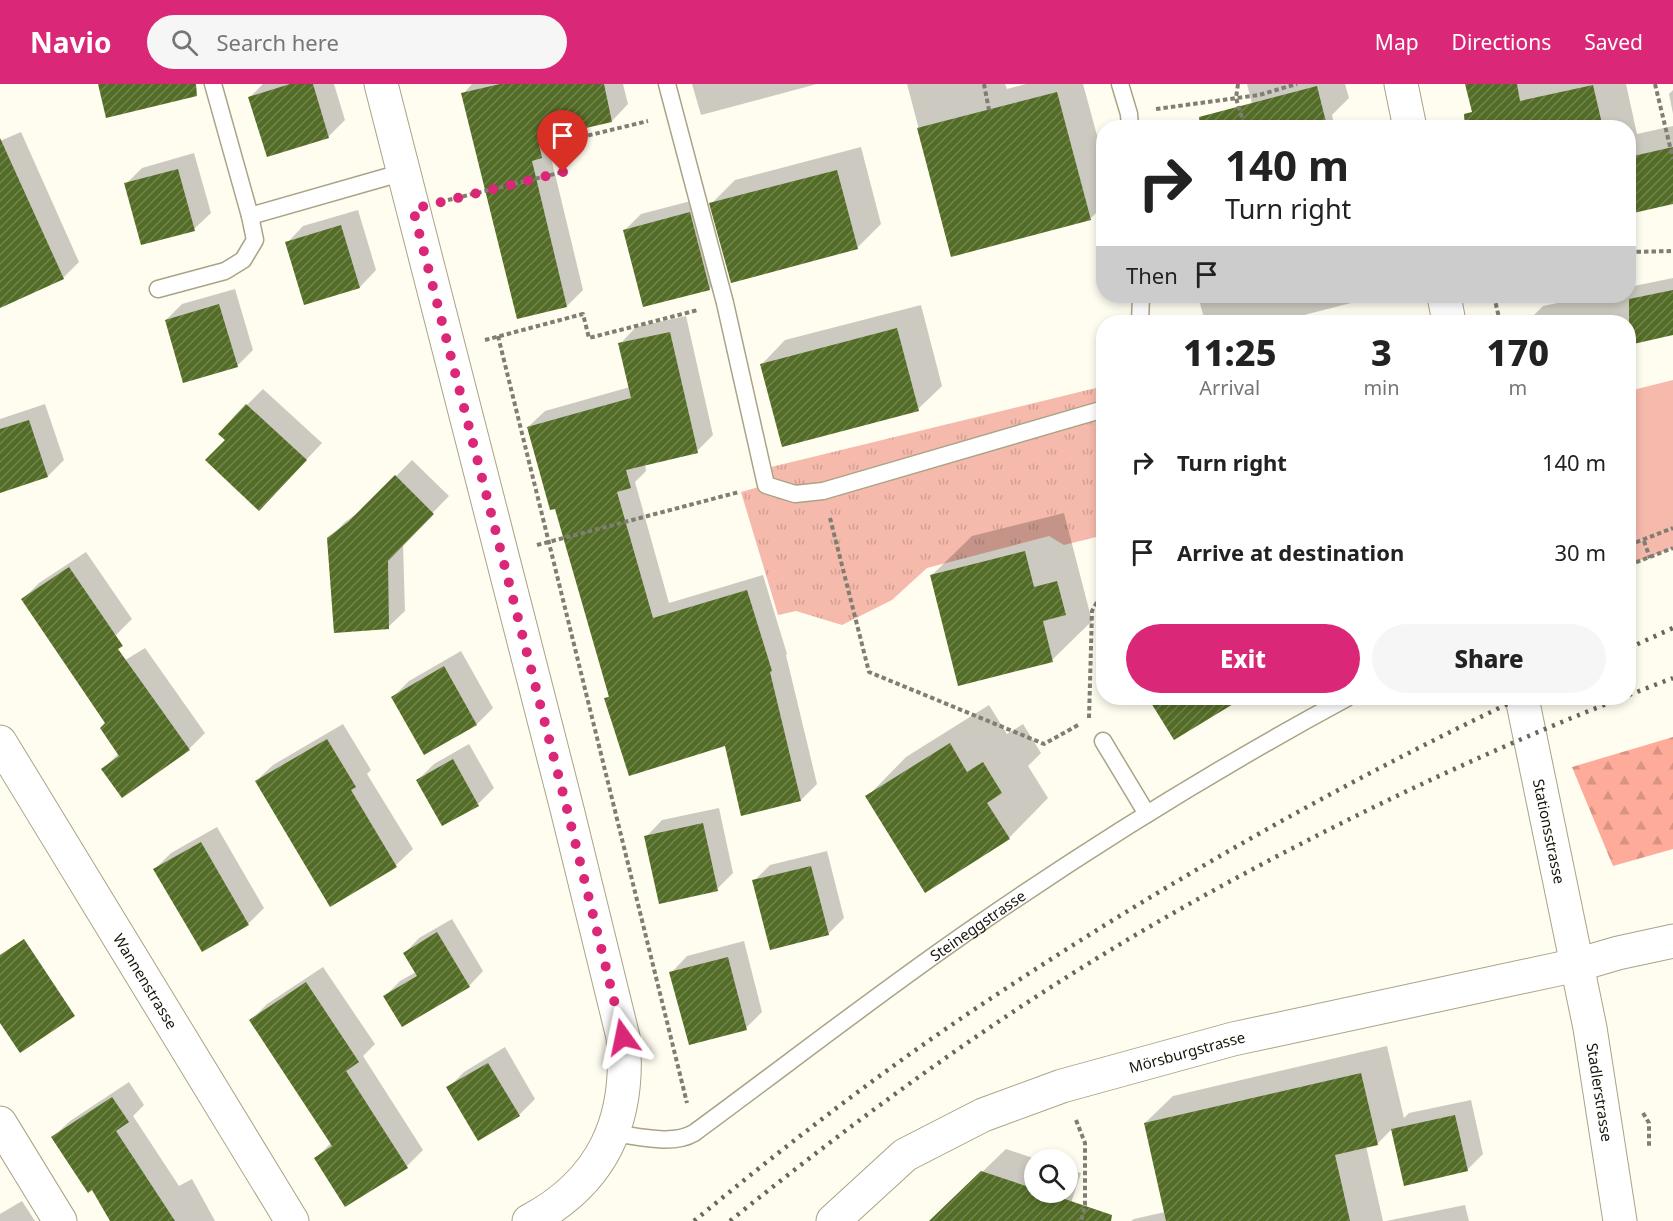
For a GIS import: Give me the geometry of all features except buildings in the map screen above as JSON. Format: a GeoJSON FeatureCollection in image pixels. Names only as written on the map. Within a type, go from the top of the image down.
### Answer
{"type":"FeatureCollection","features":[{"type":"Feature","properties":{"kind":"street"},"geometry":{"type":"LineString","coordinates":[[381,84],[567,809],[623,1037],[625,1061],[623,1096],[612,1133],[594,1166],[576,1188],[554,1206],[529,1221]]}},
{"type":"Feature","properties":{"kind":"street"},"geometry":{"type":"LineString","coordinates":[[1401,84],[1408,120]]}},
{"type":"Feature","properties":{"kind":"street","name":"Stationsstrasse"},"geometry":{"type":"LineString","coordinates":[[1523,705],[1577,965]]}},
{"type":"Feature","properties":{"kind":"street","name":"Wannenstrasse"},"geometry":{"type":"LineString","coordinates":[[0,742],[292,1221]]}},
{"type":"Feature","properties":{"kind":"street","name":"Mörsburgstrasse"},"geometry":{"type":"LineString","coordinates":[[833,1221],[905,1155],[984,1115],[1062,1086],[1233,1039],[1577,965],[1673,941]]}},
{"type":"Feature","properties":{"kind":"street","name":"Stadlerstrasse"},"geometry":{"type":"LineString","coordinates":[[1577,965],[1590,1028],[1620,1221]]}},
{"type":"Feature","properties":{"kind":"street"},"geometry":{"type":"LineString","coordinates":[[0,1123],[60,1221]]}},
{"type":"Feature","properties":{"kind":"lane"},"geometry":{"type":"LineString","coordinates":[[158,289],[225,271],[243,260],[255,240],[213,84]]}},
{"type":"Feature","properties":{"kind":"lane"},"geometry":{"type":"LineString","coordinates":[[667,84],[725,303],[766,485],[795,494],[823,491],[1096,411]]}},
{"type":"Feature","properties":{"kind":"lane"},"geometry":{"type":"LineString","coordinates":[[1120,84],[1129,120]]}},
{"type":"Feature","properties":{"kind":"lane"},"geometry":{"type":"LineString","coordinates":[[250,216],[404,172]]}},
{"type":"Feature","properties":{"kind":"lane","name":"Steineggstrasse"},"geometry":{"type":"LineString","coordinates":[[612,1133],[672,1140],[694,1133],[966,933],[1027,891],[1147,814],[1268,741],[1334,705]]}},
{"type":"Feature","properties":{"kind":"lane"},"geometry":{"type":"LineString","coordinates":[[1103,741],[1147,814]]}},
{"type":"Feature","properties":{"kind":"path"},"geometry":{"type":"LineString","coordinates":[[984,84],[989,110]]}},
{"type":"Feature","properties":{"kind":"path"},"geometry":{"type":"LineString","coordinates":[[1238,84],[1236,98],[1243,120]]}},
{"type":"Feature","properties":{"kind":"path"},"geometry":{"type":"LineString","coordinates":[[1134,120],[1259,95],[1297,84]]}},
{"type":"Feature","properties":{"kind":"path"},"geometry":{"type":"LineString","coordinates":[[1655,84],[1673,159]]}},
{"type":"Feature","properties":{"kind":"path"},"geometry":{"type":"LineString","coordinates":[[413,209],[563,172],[557,143],[675,114]]}},
{"type":"Feature","properties":{"kind":"path"},"geometry":{"type":"LineString","coordinates":[[1636,252],[1673,251]]}},
{"type":"Feature","properties":{"kind":"path"},"geometry":{"type":"LineString","coordinates":[[449,350],[583,314],[589,338],[725,303]]}},
{"type":"Feature","properties":{"kind":"path"},"geometry":{"type":"LineString","coordinates":[[498,336],[694,1133]]}},
{"type":"Feature","properties":{"kind":"path"},"geometry":{"type":"LineString","coordinates":[[501,555],[766,485]]}},
{"type":"Feature","properties":{"kind":"path"},"geometry":{"type":"LineString","coordinates":[[823,491],[868,672],[1044,744],[1089,719]]}},
{"type":"Feature","properties":{"kind":"path"},"geometry":{"type":"LineString","coordinates":[[1636,543],[1673,528]]}},
{"type":"Feature","properties":{"kind":"path"},"geometry":{"type":"LineString","coordinates":[[1644,541],[1650,558]]}},
{"type":"Feature","properties":{"kind":"path"},"geometry":{"type":"LineString","coordinates":[[1636,563],[1673,548]]}},
{"type":"Feature","properties":{"kind":"path"},"geometry":{"type":"LineString","coordinates":[[1096,604],[1092,611],[1089,719],[1103,741]]}},
{"type":"Feature","properties":{"kind":"path"},"geometry":{"type":"LineString","coordinates":[[1062,1086],[1085,1143],[1085,1205],[1081,1221]]}},
{"type":"Feature","properties":{"kind":"green space"},"geometry":{"type":"Polygon","coordinates":[[[1673,380],[1673,548],[1636,562],[1636,389],[1673,380]]]}},
{"type":"Feature","properties":{"kind":"green space"},"geometry":{"type":"Polygon","coordinates":[[[1096,388],[1096,537],[1064,545],[1049,536],[927,568],[892,600],[842,625],[796,611],[778,615],[741,492],[766,485],[763,469],[1096,388]]]}},
{"type":"Feature","properties":{"kind":"green space"},"geometry":{"type":"Polygon","coordinates":[[[1673,737],[1673,849],[1613,866],[1572,767],[1673,737]]]}},
{"type":"Feature","properties":{"kind":"railway"},"geometry":{"type":"LineString","coordinates":[[1636,645],[1673,628]]}},
{"type":"Feature","properties":{"kind":"railway"},"geometry":{"type":"LineString","coordinates":[[1636,692],[1673,678]]}},
{"type":"Feature","properties":{"kind":"railway"},"geometry":{"type":"LineString","coordinates":[[694,1221],[871,1082],[1046,962],[1245,842],[1381,767],[1506,705]]}},
{"type":"Feature","properties":{"kind":"railway"},"geometry":{"type":"LineString","coordinates":[[730,1221],[816,1153],[949,1056],[1040,994],[1164,918],[1284,852],[1407,791],[1604,705]]}},
{"type":"Feature","properties":{"kind":"route"},"geometry":{"type":"LineString","coordinates":[[563,172],[413,209],[623,1037]]}}]}
